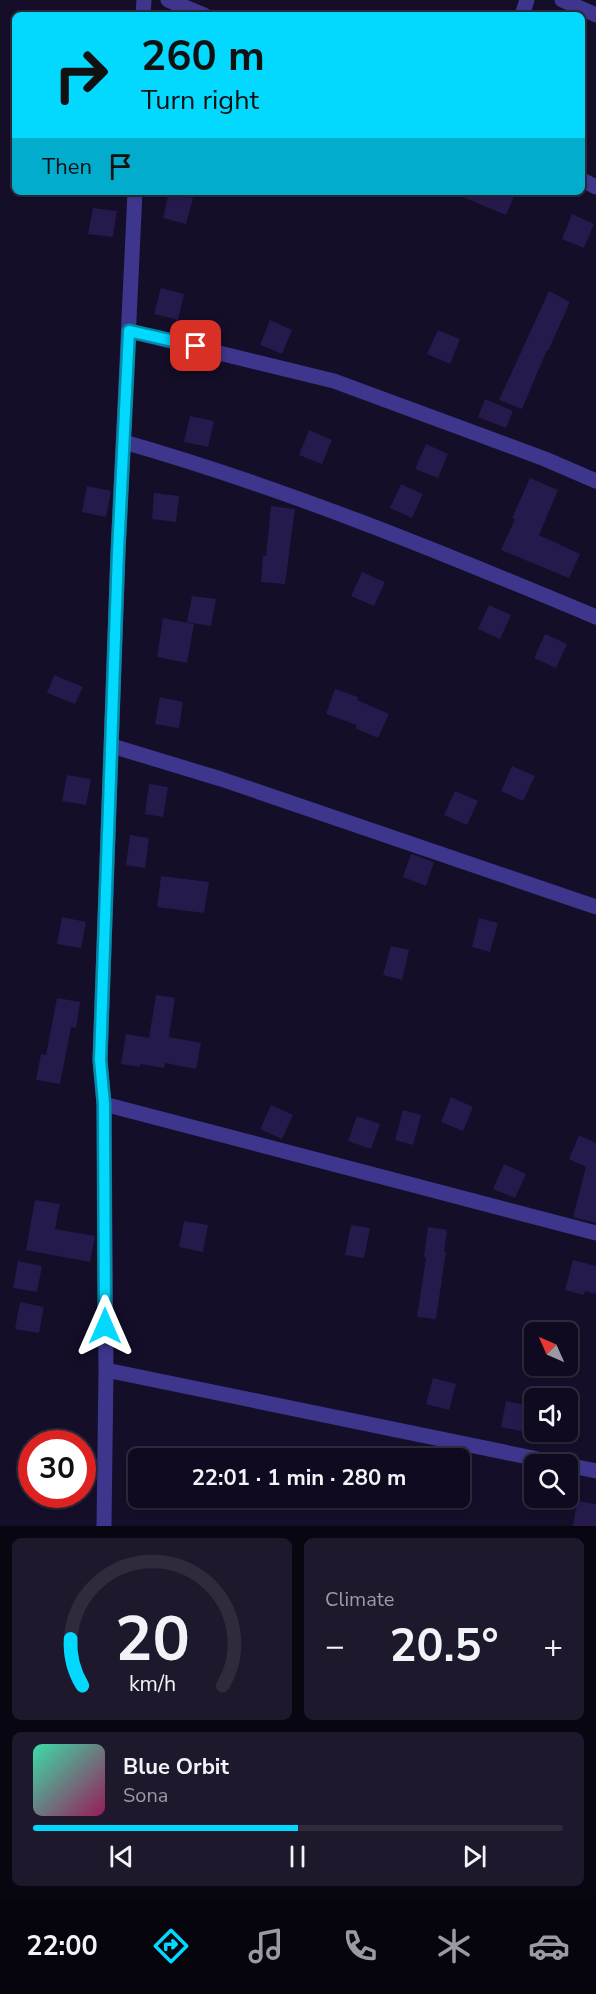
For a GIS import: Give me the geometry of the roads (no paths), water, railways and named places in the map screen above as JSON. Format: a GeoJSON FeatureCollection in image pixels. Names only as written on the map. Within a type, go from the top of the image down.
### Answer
{"type":"FeatureCollection","features":[{"type":"Feature","properties":{"kind":"street"},"geometry":{"type":"LineString","coordinates":[[168,0],[197,12]]}},
{"type":"Feature","properties":{"kind":"street"},"geometry":{"type":"LineString","coordinates":[[562,0],[596,15]]}},
{"type":"Feature","properties":{"kind":"street"},"geometry":{"type":"LineString","coordinates":[[104,1526],[106,1370],[104,1104],[100,1060],[135,195]]}},
{"type":"Feature","properties":{"kind":"street"},"geometry":{"type":"LineString","coordinates":[[129,331],[334,381],[545,459],[596,481]]}},
{"type":"Feature","properties":{"kind":"street"},"geometry":{"type":"LineString","coordinates":[[124,442],[255,482],[496,575],[596,617]]}},
{"type":"Feature","properties":{"kind":"street"},"geometry":{"type":"LineString","coordinates":[[112,746],[221,779],[596,908]]}},
{"type":"Feature","properties":{"kind":"street"},"geometry":{"type":"LineString","coordinates":[[104,1104],[596,1233]]}},
{"type":"Feature","properties":{"kind":"street"},"geometry":{"type":"LineString","coordinates":[[106,1370],[524,1456]]}},
{"type":"Feature","properties":{"kind":"street"},"geometry":{"type":"LineString","coordinates":[[578,1467],[596,1471]]}}]}
